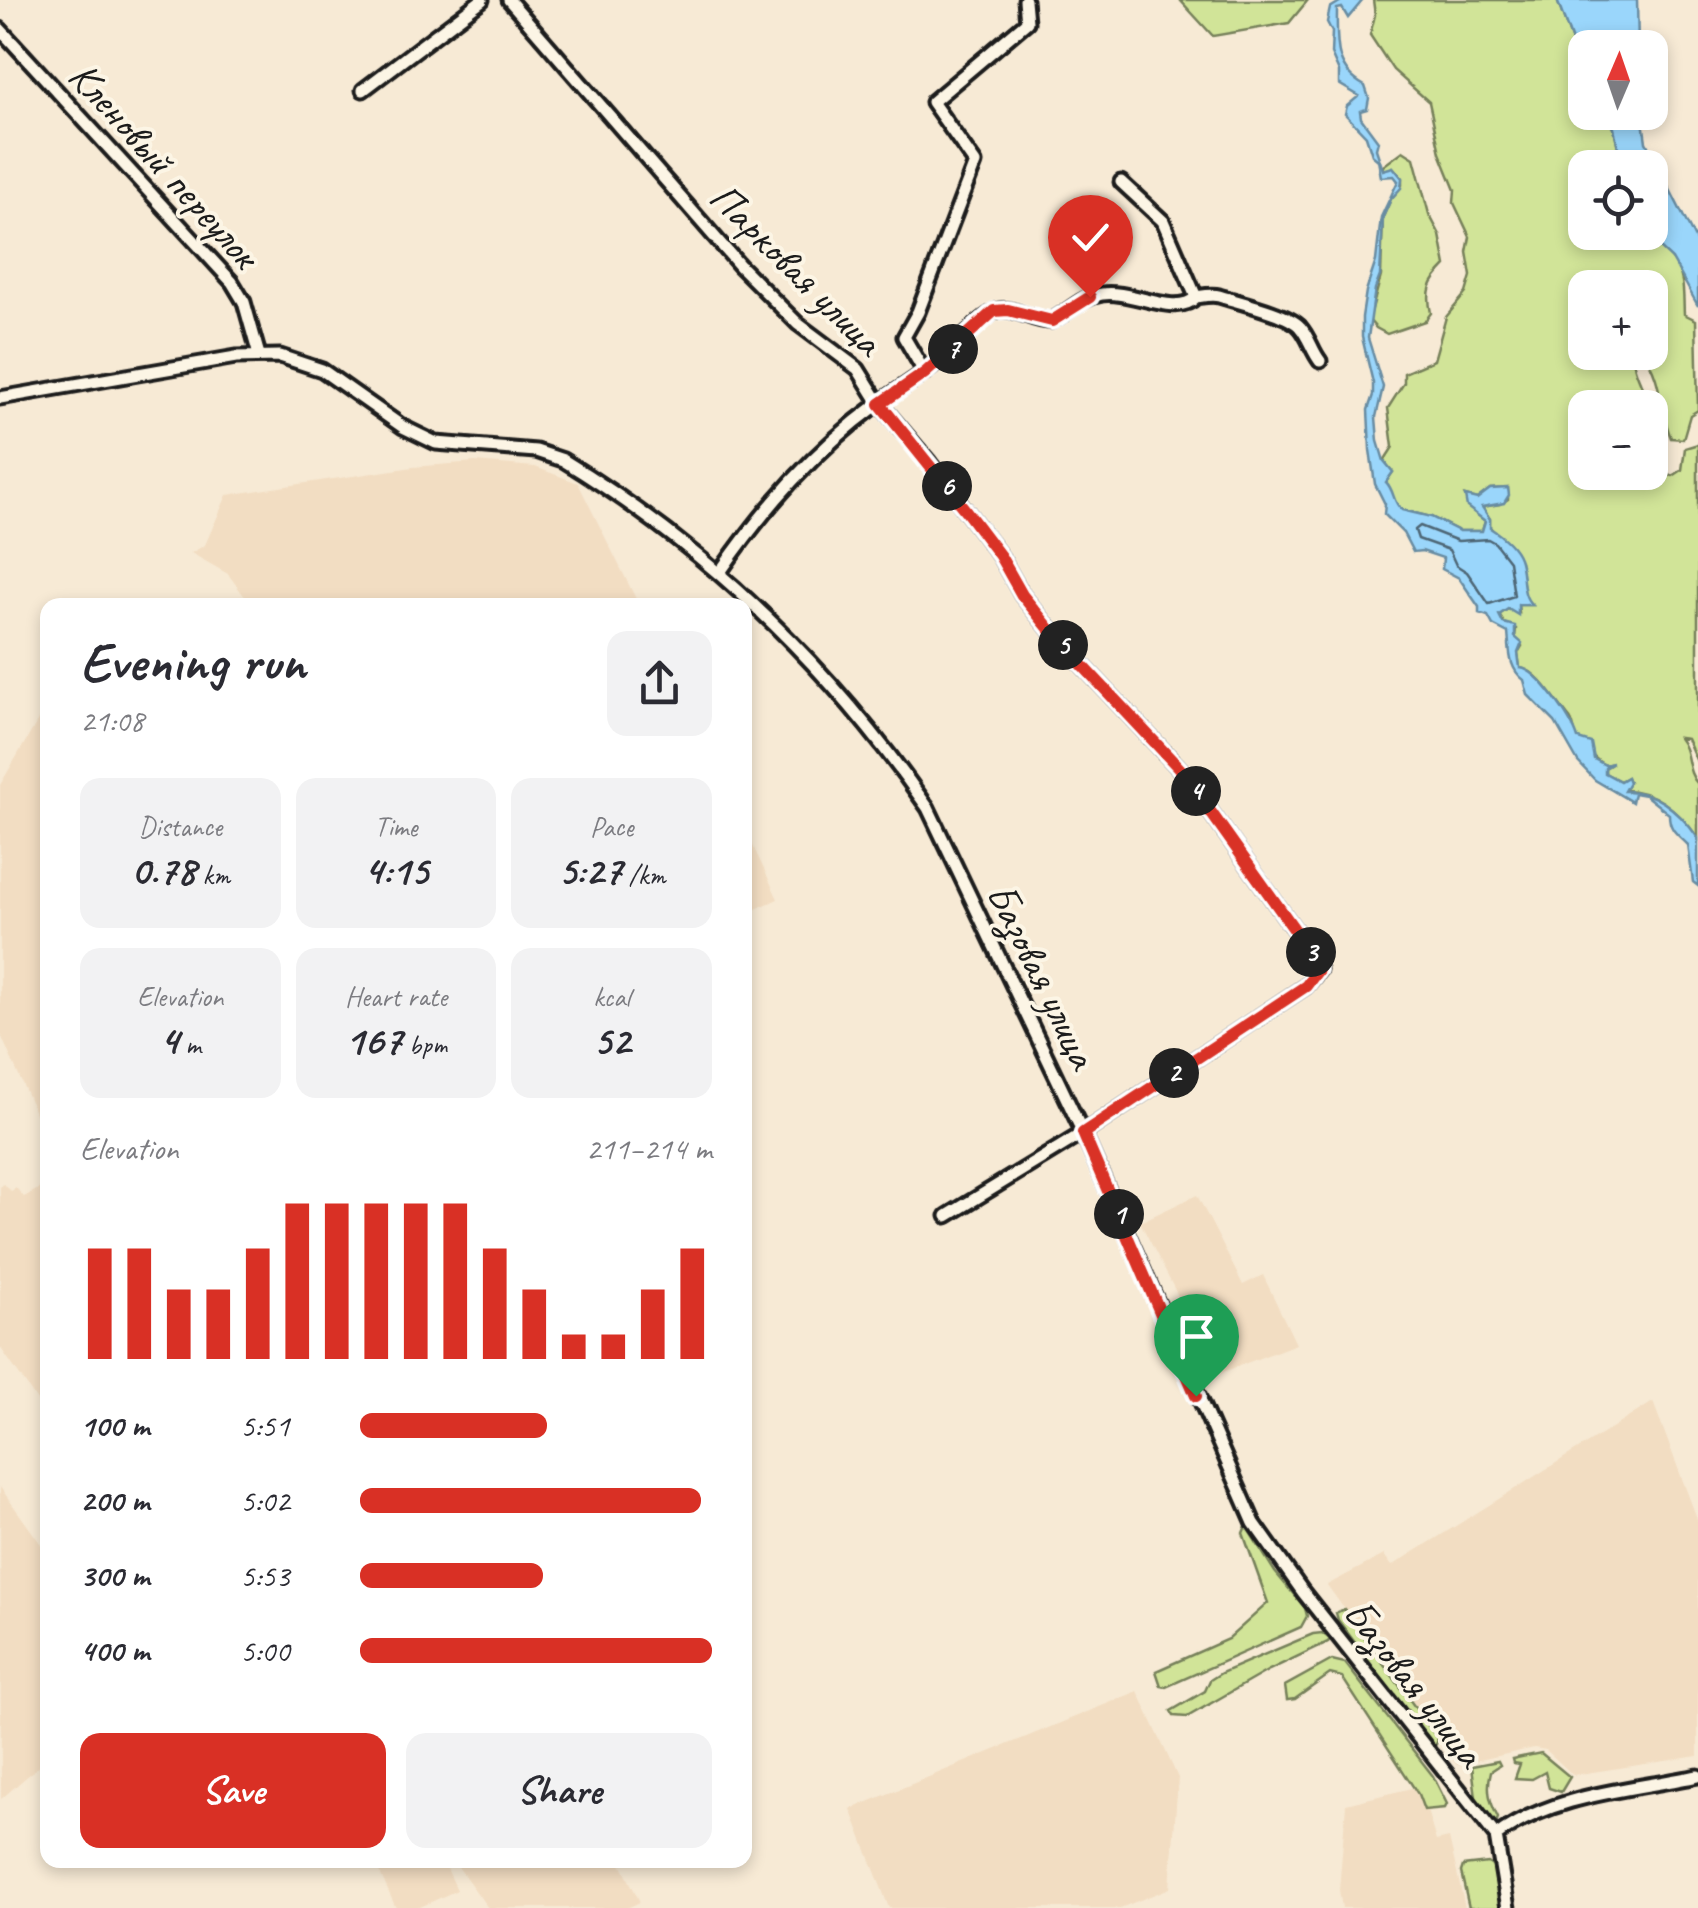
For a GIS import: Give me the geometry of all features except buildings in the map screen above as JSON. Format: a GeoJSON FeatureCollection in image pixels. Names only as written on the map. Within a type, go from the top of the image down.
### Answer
{"type":"FeatureCollection","features":[{"type":"Feature","properties":{"kind":"street"},"geometry":{"type":"LineString","coordinates":[[363,90],[482,0]]}},
{"type":"Feature","properties":{"kind":"street","name":"Парковая улица"},"geometry":{"type":"LineString","coordinates":[[509,0],[740,266],[798,324],[858,370],[880,404],[1000,556],[1022,595],[1180,769],[1314,957],[1318,970],[1306,986],[1083,1133]]}},
{"type":"Feature","properties":{"kind":"street"},"geometry":{"type":"LineString","coordinates":[[925,373],[904,338],[918,312],[975,163],[932,102],[1027,22],[1025,0]]}},
{"type":"Feature","properties":{"kind":"street","name":"Кленовый переулок"},"geometry":{"type":"LineString","coordinates":[[0,30],[232,282],[244,302],[259,355]]}},
{"type":"Feature","properties":{"kind":"street"},"geometry":{"type":"LineString","coordinates":[[1121,182],[1164,221],[1196,297]]}},
{"type":"Feature","properties":{"kind":"street"},"geometry":{"type":"LineString","coordinates":[[720,572],[760,513],[786,484],[880,404],[925,373],[994,311],[1008,310],[1052,321],[1081,301],[1102,294],[1137,296],[1173,306],[1217,294],[1229,302],[1279,313],[1294,321],[1320,361]]}},
{"type":"Feature","properties":{"kind":"street"},"geometry":{"type":"LineString","coordinates":[[0,398],[259,355]]}},
{"type":"Feature","properties":{"kind":"street","name":"Базовая улица"},"geometry":{"type":"LineString","coordinates":[[259,355],[280,356],[322,370],[403,427],[436,443],[536,451],[563,460],[720,572],[747,598]]}},
{"type":"Feature","properties":{"kind":"street","name":"Базовая улица"},"geometry":{"type":"LineString","coordinates":[[752,603],[807,656],[928,808],[1083,1133],[1254,1522],[1303,1592],[1496,1836],[1508,1908]]}},
{"type":"Feature","properties":{"kind":"street"},"geometry":{"type":"LineString","coordinates":[[947,1216],[1083,1133]]}},
{"type":"Feature","properties":{"kind":"street"},"geometry":{"type":"LineString","coordinates":[[1496,1836],[1520,1818],[1556,1804],[1698,1776]]}},
{"type":"Feature","properties":{"kind":"shaded area"},"geometry":{"type":"Polygon","coordinates":[[[475,462],[535,467],[578,483],[636,598],[246,598],[228,574],[191,553],[205,545],[227,495],[413,467],[475,462]]]}},
{"type":"Feature","properties":{"kind":"shaded area"},"geometry":{"type":"Polygon","coordinates":[[[40,717],[40,1124],[0,1033],[0,785],[40,717]]]}},
{"type":"Feature","properties":{"kind":"shaded area"},"geometry":{"type":"Polygon","coordinates":[[[752,844],[778,899],[752,911],[752,844]]]}},
{"type":"Feature","properties":{"kind":"shaded area"},"geometry":{"type":"Polygon","coordinates":[[[4,1184],[11,1191],[16,1188],[24,1197],[40,1188],[40,1405],[0,1347],[0,1187],[4,1184]]]}},
{"type":"Feature","properties":{"kind":"shaded area"},"geometry":{"type":"Polygon","coordinates":[[[1197,1195],[1243,1285],[1263,1275],[1296,1344],[1218,1374],[1140,1222],[1197,1195]]]}},
{"type":"Feature","properties":{"kind":"shaded area"},"geometry":{"type":"Polygon","coordinates":[[[1653,1402],[1698,1521],[1698,1756],[1573,1775],[1546,1750],[1534,1748],[1457,1765],[1327,1585],[1384,1555],[1392,1566],[1653,1402]]]}},
{"type":"Feature","properties":{"kind":"shaded area"},"geometry":{"type":"Polygon","coordinates":[[[0,1487],[40,1543],[40,1765],[1,1799],[0,1487]]]}},
{"type":"Feature","properties":{"kind":"shaded area"},"geometry":{"type":"Polygon","coordinates":[[[1138,1691],[1178,1778],[1170,1888],[1120,1908],[889,1908],[851,1809],[1138,1691]]]}},
{"type":"Feature","properties":{"kind":"shaded area"},"geometry":{"type":"Polygon","coordinates":[[[1420,1786],[1436,1841],[1449,1838],[1465,1908],[1342,1908],[1339,1890],[1346,1804],[1420,1786]]]}},
{"type":"Feature","properties":{"kind":"shaded area"},"geometry":{"type":"Polygon","coordinates":[[[378,1868],[447,1868],[457,1890],[418,1908],[396,1908],[378,1868]]]}},
{"type":"Feature","properties":{"kind":"shaded area"},"geometry":{"type":"Polygon","coordinates":[[[459,1868],[623,1868],[640,1902],[627,1908],[488,1908],[459,1868]]]}},
{"type":"Feature","properties":{"kind":"green space"},"geometry":{"type":"Polygon","coordinates":[[[1180,0],[1308,0],[1289,23],[1213,36],[1180,0]]]}},
{"type":"Feature","properties":{"kind":"green space"},"geometry":{"type":"Polygon","coordinates":[[[1373,0],[1557,0],[1568,30],[1568,130],[1614,130],[1619,150],[1568,150],[1568,250],[1664,250],[1678,269],[1684,314],[1696,320],[1698,410],[1690,415],[1683,439],[1671,438],[1668,390],[1658,390],[1652,370],[1668,370],[1668,270],[1568,270],[1568,370],[1636,370],[1643,390],[1568,390],[1568,490],[1668,490],[1668,475],[1682,470],[1685,448],[1698,444],[1698,764],[1687,739],[1679,738],[1698,784],[1698,838],[1666,804],[1646,794],[1624,790],[1629,782],[1627,777],[1620,781],[1605,773],[1605,768],[1613,763],[1605,765],[1590,753],[1546,687],[1520,668],[1518,653],[1522,646],[1515,637],[1516,629],[1499,615],[1508,609],[1519,613],[1518,605],[1532,605],[1525,598],[1520,561],[1490,527],[1482,507],[1508,499],[1508,488],[1490,489],[1477,499],[1465,496],[1485,521],[1482,531],[1459,531],[1431,517],[1402,510],[1386,482],[1393,472],[1384,461],[1393,447],[1388,408],[1404,383],[1404,373],[1434,360],[1446,317],[1466,293],[1471,276],[1467,252],[1470,237],[1454,203],[1455,190],[1440,153],[1429,102],[1393,70],[1370,35],[1375,15],[1373,0]]]}},
{"type":"Feature","properties":{"kind":"green space"},"geometry":{"type":"Polygon","coordinates":[[[1403,151],[1414,158],[1429,214],[1440,235],[1446,266],[1431,287],[1431,313],[1425,321],[1387,334],[1369,320],[1381,276],[1383,217],[1402,185],[1402,178],[1393,167],[1383,171],[1383,166],[1403,151]]]}},
{"type":"Feature","properties":{"kind":"green space"},"geometry":{"type":"Polygon","coordinates":[[[1246,1526],[1307,1616],[1301,1627],[1161,1686],[1156,1671],[1228,1639],[1268,1603],[1243,1533],[1246,1526]]]}},
{"type":"Feature","properties":{"kind":"green space"},"geometry":{"type":"Polygon","coordinates":[[[1344,1609],[1438,1739],[1435,1745],[1338,1620],[1336,1613],[1344,1609]]]}},
{"type":"Feature","properties":{"kind":"green space"},"geometry":{"type":"Polygon","coordinates":[[[1322,1633],[1330,1639],[1328,1642],[1187,1717],[1174,1716],[1171,1711],[1205,1691],[1210,1680],[1221,1673],[1322,1633]]]}},
{"type":"Feature","properties":{"kind":"green space"},"geometry":{"type":"Polygon","coordinates":[[[1332,1660],[1345,1663],[1433,1776],[1447,1804],[1445,1808],[1424,1810],[1418,1794],[1342,1677],[1330,1674],[1295,1699],[1287,1700],[1285,1686],[1332,1660]]]}},
{"type":"Feature","properties":{"kind":"green space"},"geometry":{"type":"Polygon","coordinates":[[[1541,1753],[1570,1777],[1561,1792],[1549,1788],[1545,1772],[1532,1779],[1515,1778],[1520,1764],[1512,1759],[1541,1753]]]}},
{"type":"Feature","properties":{"kind":"green space"},"geometry":{"type":"Polygon","coordinates":[[[1498,1761],[1500,1765],[1491,1771],[1489,1784],[1498,1818],[1495,1825],[1477,1805],[1472,1766],[1498,1761]]]}},
{"type":"Feature","properties":{"kind":"green space"},"geometry":{"type":"Polygon","coordinates":[[[1488,1863],[1495,1868],[1502,1908],[1469,1908],[1463,1866],[1488,1863]]]}},
{"type":"Feature","properties":{"kind":"water"},"geometry":{"type":"Polygon","coordinates":[[[1343,0],[1363,0],[1348,18],[1342,8],[1337,9],[1337,43],[1342,63],[1365,86],[1369,98],[1367,109],[1360,111],[1361,118],[1378,141],[1376,149],[1383,170],[1393,167],[1402,178],[1401,188],[1383,217],[1380,276],[1368,338],[1383,387],[1376,417],[1384,461],[1393,472],[1386,482],[1402,510],[1431,517],[1459,531],[1482,531],[1485,521],[1467,507],[1465,496],[1477,499],[1490,489],[1508,488],[1504,503],[1482,507],[1490,519],[1490,528],[1517,553],[1532,605],[1518,605],[1518,615],[1508,609],[1499,615],[1503,623],[1515,626],[1515,637],[1522,643],[1518,653],[1520,668],[1545,686],[1578,739],[1591,743],[1594,759],[1605,765],[1613,763],[1605,768],[1605,773],[1620,781],[1627,777],[1629,782],[1624,791],[1646,794],[1656,799],[1691,828],[1698,838],[1698,886],[1693,882],[1688,845],[1672,828],[1669,814],[1645,795],[1634,793],[1632,802],[1595,780],[1578,762],[1555,722],[1528,695],[1524,680],[1512,665],[1508,633],[1479,613],[1459,578],[1442,569],[1443,558],[1413,552],[1403,533],[1384,514],[1385,504],[1375,484],[1370,450],[1368,410],[1373,383],[1362,337],[1362,317],[1376,261],[1381,217],[1398,181],[1394,176],[1381,177],[1378,160],[1372,155],[1366,136],[1345,114],[1347,106],[1359,96],[1339,84],[1339,72],[1331,54],[1332,32],[1327,22],[1330,8],[1343,0]]]}},
{"type":"Feature","properties":{"kind":"water"},"geometry":{"type":"Polygon","coordinates":[[[1557,0],[1637,0],[1638,30],[1568,30],[1557,0]]]}},
{"type":"Feature","properties":{"kind":"water"},"geometry":{"type":"Polygon","coordinates":[[[1614,130],[1644,130],[1650,150],[1619,150],[1614,130]]]}},
{"type":"Feature","properties":{"kind":"water"},"geometry":{"type":"Polygon","coordinates":[[[1668,186],[1698,245],[1698,306],[1672,259],[1662,250],[1668,250],[1668,186]]]}},
{"type":"Feature","properties":{"kind":"route"},"geometry":{"type":"LineString","coordinates":[[1090,297],[1052,321],[1034,320],[1008,310],[994,311],[946,356],[880,404],[929,462],[1000,556],[1022,595],[1057,638],[1164,748],[1314,957],[1318,970],[1306,986],[1083,1133],[1196,1396]]}}]}
